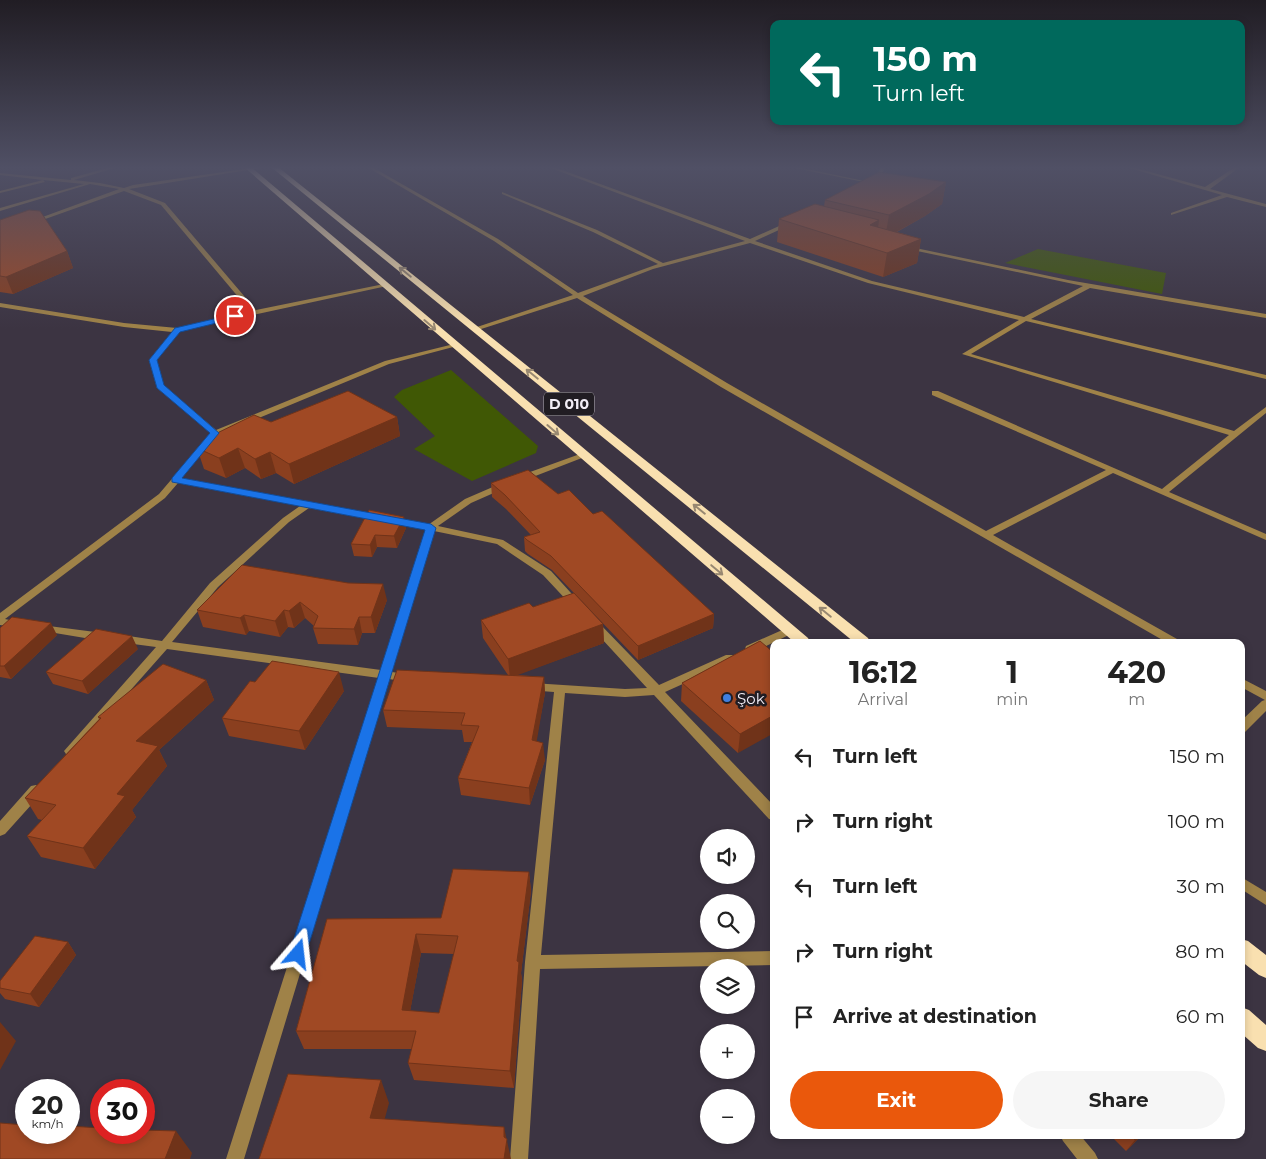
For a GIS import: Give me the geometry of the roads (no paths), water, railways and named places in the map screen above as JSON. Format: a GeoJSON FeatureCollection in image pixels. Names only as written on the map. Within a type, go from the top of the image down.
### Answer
{"type":"FeatureCollection","features":[{"type":"Feature","properties":{"kind":"highway","name":"D 010"},"geometry":{"type":"LineString","coordinates":[[310,221],[799,639]]}},
{"type":"Feature","properties":{"kind":"highway","name":"D 010"},"geometry":{"type":"LineString","coordinates":[[342,221],[859,639]]}},
{"type":"Feature","properties":{"kind":"highway"},"geometry":{"type":"LineString","coordinates":[[1245,951],[1266,968]]}},
{"type":"Feature","properties":{"kind":"highway"},"geometry":{"type":"LineString","coordinates":[[1245,1022],[1266,1040]]}},
{"type":"Feature","properties":{"kind":"street"},"geometry":{"type":"LineString","coordinates":[[26,224],[34,221]]}},
{"type":"Feature","properties":{"kind":"street"},"geometry":{"type":"LineString","coordinates":[[177,221],[254,312]]}},
{"type":"Feature","properties":{"kind":"street"},"geometry":{"type":"LineString","coordinates":[[463,221],[496,240],[578,296],[724,385],[1168,639]]}},
{"type":"Feature","properties":{"kind":"street"},"geometry":{"type":"LineString","coordinates":[[571,221],[663,265]]}},
{"type":"Feature","properties":{"kind":"street"},"geometry":{"type":"LineString","coordinates":[[696,221],[870,282],[1266,377]]}},
{"type":"Feature","properties":{"kind":"street"},"geometry":{"type":"LineString","coordinates":[[476,328],[578,296],[663,265],[750,241],[794,221]]}},
{"type":"Feature","properties":{"kind":"street"},"geometry":{"type":"LineString","coordinates":[[900,246],[1090,286],[1266,316]]}},
{"type":"Feature","properties":{"kind":"street"},"geometry":{"type":"LineString","coordinates":[[0,305],[124,325],[177,330],[254,312],[384,286]]}},
{"type":"Feature","properties":{"kind":"street"},"geometry":{"type":"LineString","coordinates":[[1090,286],[1025,319],[965,354],[1235,434]]}},
{"type":"Feature","properties":{"kind":"street"},"geometry":{"type":"LineString","coordinates":[[177,330],[152,360],[160,386],[215,433]]}},
{"type":"Feature","properties":{"kind":"street"},"geometry":{"type":"LineString","coordinates":[[0,618],[162,496],[215,433],[387,362],[454,346]]}},
{"type":"Feature","properties":{"kind":"street"},"geometry":{"type":"LineString","coordinates":[[935,393],[1266,537]]}},
{"type":"Feature","properties":{"kind":"street"},"geometry":{"type":"LineString","coordinates":[[1163,492],[1266,409]]}},
{"type":"Feature","properties":{"kind":"street"},"geometry":{"type":"LineString","coordinates":[[235,1159],[383,675],[431,528],[468,501],[583,456]]}},
{"type":"Feature","properties":{"kind":"street"},"geometry":{"type":"LineString","coordinates":[[985,535],[1113,470]]}},
{"type":"Feature","properties":{"kind":"street"},"geometry":{"type":"LineString","coordinates":[[176,480],[500,542],[547,573],[770,812]]}},
{"type":"Feature","properties":{"kind":"street"},"geometry":{"type":"LineString","coordinates":[[59,764],[214,585],[286,520],[308,504]]}},
{"type":"Feature","properties":{"kind":"street"},"geometry":{"type":"LineString","coordinates":[[0,622],[423,679]]}},
{"type":"Feature","properties":{"kind":"street"},"geometry":{"type":"LineString","coordinates":[[771,639],[789,631]]}},
{"type":"Feature","properties":{"kind":"street"},"geometry":{"type":"LineString","coordinates":[[521,686],[625,693],[657,691],[770,640]]}},
{"type":"Feature","properties":{"kind":"street"},"geometry":{"type":"LineString","coordinates":[[1245,684],[1266,696]]}},
{"type":"Feature","properties":{"kind":"street"},"geometry":{"type":"LineString","coordinates":[[519,1159],[533,962],[560,688]]}},
{"type":"Feature","properties":{"kind":"street"},"geometry":{"type":"LineString","coordinates":[[1245,725],[1266,704]]}},
{"type":"Feature","properties":{"kind":"street"},"geometry":{"type":"LineString","coordinates":[[0,830],[46,778]]}},
{"type":"Feature","properties":{"kind":"street"},"geometry":{"type":"LineString","coordinates":[[533,962],[770,958]]}},
{"type":"Feature","properties":{"kind":"street"},"geometry":{"type":"LineString","coordinates":[[1072,1139],[1089,1159]]}},
{"type":"Feature","properties":{"kind":"lane"},"geometry":{"type":"LineString","coordinates":[[1245,885],[1266,899]]}},
{"type":"Feature","properties":{"kind":"place","name":"Şok"},"geometry":{"type":"Point","coordinates":[727,698]}}]}
